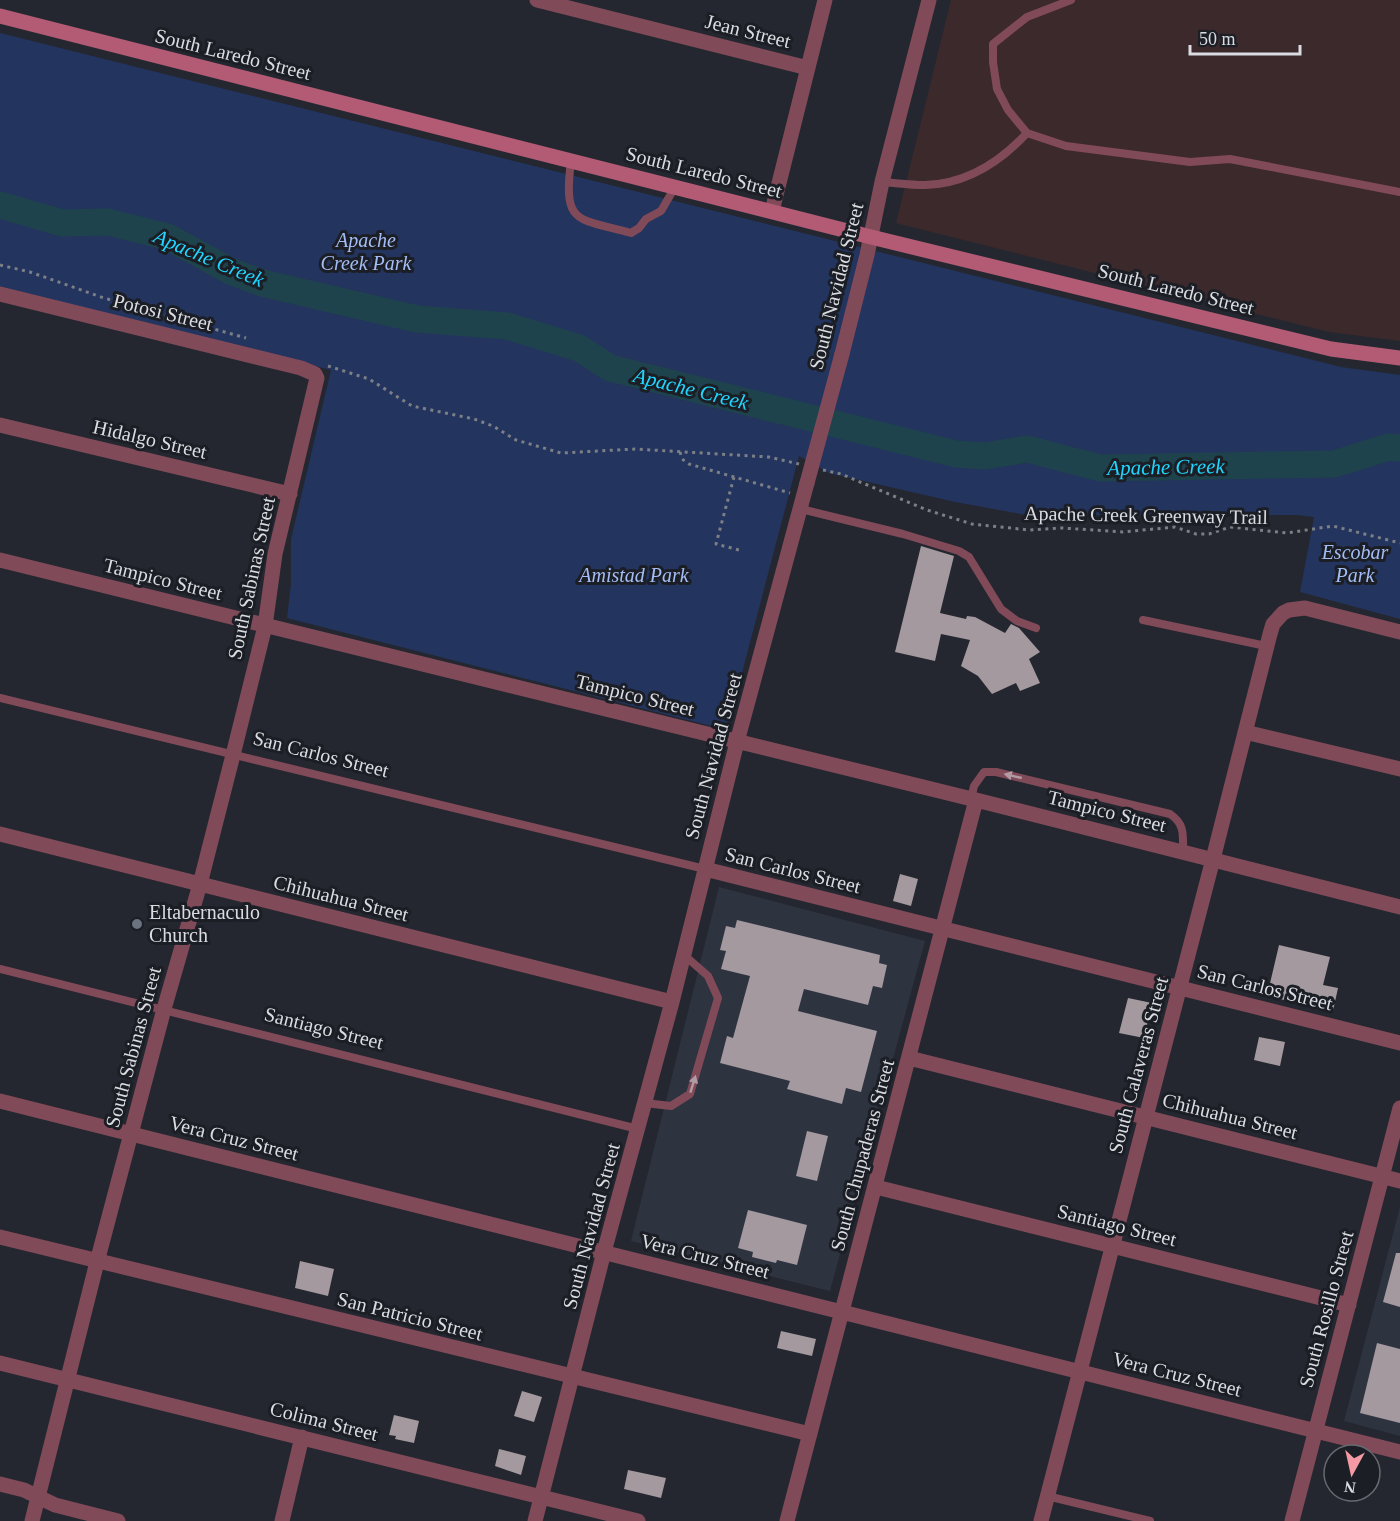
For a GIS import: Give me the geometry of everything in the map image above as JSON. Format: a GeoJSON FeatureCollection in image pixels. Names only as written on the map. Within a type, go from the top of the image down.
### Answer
{"type":"FeatureCollection","features":[{"type":"Feature","properties":{"kind":"main road","name":"South Laredo Street"},"geometry":{"type":"LineString","coordinates":[[0,16],[871,237],[1331,349],[1400,358]]}},
{"type":"Feature","properties":{"kind":"street","name":"Jean Street"},"geometry":{"type":"LineString","coordinates":[[537,0],[808,68]]}},
{"type":"Feature","properties":{"kind":"street"},"geometry":{"type":"LineString","coordinates":[[772,211],[825,0]]}},
{"type":"Feature","properties":{"kind":"street","name":"South Navidad Street"},"geometry":{"type":"LineString","coordinates":[[535,1521],[604,1252],[672,1002],[737,742],[842,354],[882,182],[929,0]]}},
{"type":"Feature","properties":{"kind":"street","name":"Potosi Street"},"geometry":{"type":"LineString","coordinates":[[0,294],[301,368],[321,370]]}},
{"type":"Feature","properties":{"kind":"street","name":"South Sabinas Street"},"geometry":{"type":"LineString","coordinates":[[32,1521],[97,1262],[233,755],[265,626],[275,554],[321,370]]}},
{"type":"Feature","properties":{"kind":"street","name":"Hidalgo Street"},"geometry":{"type":"LineString","coordinates":[[0,425],[290,494]]}},
{"type":"Feature","properties":{"kind":"street","name":"Tampico Street"},"geometry":{"type":"LineString","coordinates":[[0,560],[973,799],[1400,907]]}},
{"type":"Feature","properties":{"kind":"street","name":"South Calaveras Street"},"geometry":{"type":"LineString","coordinates":[[1041,1521],[1266,646],[1276,620],[1289,609],[1305,608],[1400,632]]}},
{"type":"Feature","properties":{"kind":"street"},"geometry":{"type":"LineString","coordinates":[[1245,732],[1400,769]]}},
{"type":"Feature","properties":{"kind":"street","name":"South Chupaderas Street"},"geometry":{"type":"LineString","coordinates":[[787,1521],[876,1187],[973,799]]}},
{"type":"Feature","properties":{"kind":"street","name":"Chihuahua Street"},"geometry":{"type":"LineString","coordinates":[[0,834],[672,1002]]}},
{"type":"Feature","properties":{"kind":"street","name":"San Carlos Street"},"geometry":{"type":"LineString","coordinates":[[705,869],[1400,1043]]}},
{"type":"Feature","properties":{"kind":"street","name":"Chihuahua Street"},"geometry":{"type":"LineString","coordinates":[[909,1058],[1400,1180]]}},
{"type":"Feature","properties":{"kind":"street","name":"Vera Cruz Street"},"geometry":{"type":"LineString","coordinates":[[0,1101],[1400,1452]]}},
{"type":"Feature","properties":{"kind":"street","name":"South Rosillo Street"},"geometry":{"type":"LineString","coordinates":[[1292,1521],[1400,1108]]}},
{"type":"Feature","properties":{"kind":"street","name":"Santiago Street"},"geometry":{"type":"LineString","coordinates":[[876,1187],[1349,1305]]}},
{"type":"Feature","properties":{"kind":"street","name":"San Patricio Street"},"geometry":{"type":"LineString","coordinates":[[0,1237],[810,1434]]}},
{"type":"Feature","properties":{"kind":"street","name":"Colima Street"},"geometry":{"type":"LineString","coordinates":[[0,1363],[638,1521]]}},
{"type":"Feature","properties":{"kind":"street"},"geometry":{"type":"LineString","coordinates":[[282,1521],[302,1437]]}},
{"type":"Feature","properties":{"kind":"street"},"geometry":{"type":"LineString","coordinates":[[0,1484],[24,1490],[55,1505],[118,1521]]}},
{"type":"Feature","properties":{"kind":"lane"},"geometry":{"type":"LineString","coordinates":[[1071,0],[1027,17],[993,44],[997,89],[1008,110],[1027,133],[1066,146],[1190,162],[1230,159],[1400,192]]}},
{"type":"Feature","properties":{"kind":"lane"},"geometry":{"type":"LineString","coordinates":[[882,182],[925,185],[950,182],[998,161],[1027,133]]}},
{"type":"Feature","properties":{"kind":"lane"},"geometry":{"type":"LineString","coordinates":[[571,160],[568,184],[572,212],[579,219],[631,233],[639,228],[646,219],[661,211],[675,187]]}},
{"type":"Feature","properties":{"kind":"lane"},"geometry":{"type":"LineString","coordinates":[[801,509],[903,534],[959,551],[969,557],[1001,609],[1017,621],[1036,628]]}},
{"type":"Feature","properties":{"kind":"lane"},"geometry":{"type":"LineString","coordinates":[[1143,620],[1266,646]]}},
{"type":"Feature","properties":{"kind":"lane","name":"San Carlos Street"},"geometry":{"type":"LineString","coordinates":[[0,698],[705,869]]}},
{"type":"Feature","properties":{"kind":"lane"},"geometry":{"type":"LineString","coordinates":[[973,799],[974,786],[984,772],[996,772],[1170,814],[1178,819],[1183,828],[1183,852]]}},
{"type":"Feature","properties":{"kind":"lane"},"geometry":{"type":"LineString","coordinates":[[645,1103],[671,1106],[690,1094],[718,998],[708,976],[684,955]]}},
{"type":"Feature","properties":{"kind":"lane","name":"Santiago Street"},"geometry":{"type":"LineString","coordinates":[[0,969],[638,1129]]}},
{"type":"Feature","properties":{"kind":"lane"},"geometry":{"type":"LineString","coordinates":[[1047,1496],[1150,1521]]}},
{"type":"Feature","properties":{"kind":"path"},"geometry":{"type":"LineString","coordinates":[[0,265],[104,298],[254,340]]}},
{"type":"Feature","properties":{"kind":"path"},"geometry":{"type":"LineString","coordinates":[[321,370],[369,378],[405,403],[474,419],[493,426],[516,440],[561,453],[635,449],[770,457],[808,466]]}},
{"type":"Feature","properties":{"kind":"path"},"geometry":{"type":"LineString","coordinates":[[680,452],[682,459],[689,464],[792,493]]}},
{"type":"Feature","properties":{"kind":"path","name":"Apache Creek Greenway Trail"},"geometry":{"type":"LineString","coordinates":[[819,469],[841,474],[927,510],[972,524],[1029,530],[1062,528],[1123,532],[1175,527],[1196,534],[1209,534],[1230,527],[1287,533],[1333,526],[1400,543]]}},
{"type":"Feature","properties":{"kind":"path"},"geometry":{"type":"LineString","coordinates":[[734,477],[716,544],[739,550]]}},
{"type":"Feature","properties":{"kind":"shaded area"},"geometry":{"type":"Polygon","coordinates":[[[951,0],[1400,0],[1400,341],[1329,332],[896,223],[951,0]]]}},
{"type":"Feature","properties":{"kind":"shaded area"},"geometry":{"type":"Polygon","coordinates":[[[719,887],[925,941],[830,1291],[631,1241],[719,887]]]}},
{"type":"Feature","properties":{"kind":"shaded area"},"geometry":{"type":"Polygon","coordinates":[[[1400,1207],[1400,1436],[1344,1421],[1400,1207]]]}},
{"type":"Feature","properties":{"kind":"green space","name":"Apache Creek Park"},"geometry":{"type":"Polygon","coordinates":[[[0,33],[1341,367],[1400,375],[1400,619],[1300,592],[1314,517],[1296,515],[1027,515],[955,502],[829,473],[799,456],[727,730],[287,618],[291,584],[291,539],[331,370],[0,287],[0,33]]]}},
{"type":"Feature","properties":{"kind":"building"},"geometry":{"type":"Polygon","coordinates":[[[921,546],[954,556],[940,613],[966,619],[967,616],[975,617],[1005,633],[1011,624],[1019,628],[1040,652],[1029,659],[1040,683],[1020,691],[1016,683],[992,694],[978,676],[961,666],[970,640],[941,634],[935,661],[895,652],[921,546]]]}},
{"type":"Feature","properties":{"kind":"building"},"geometry":{"type":"Polygon","coordinates":[[[900,874],[918,879],[911,906],[893,901],[900,874]]]}},
{"type":"Feature","properties":{"kind":"building"},"geometry":{"type":"Polygon","coordinates":[[[737,920],[880,955],[879,963],[887,965],[882,988],[873,986],[868,1005],[804,989],[798,1011],[877,1031],[861,1092],[846,1088],[842,1104],[787,1089],[790,1081],[720,1063],[727,1036],[733,1038],[750,976],[721,969],[726,951],[720,950],[726,926],[735,928],[737,920]]]}},
{"type":"Feature","properties":{"kind":"building"},"geometry":{"type":"Polygon","coordinates":[[[1279,945],[1330,957],[1323,985],[1338,988],[1333,1011],[1267,996],[1279,945]]]}},
{"type":"Feature","properties":{"kind":"building"},"geometry":{"type":"Polygon","coordinates":[[[1128,998],[1152,1003],[1144,1038],[1119,1033],[1128,998]]]}},
{"type":"Feature","properties":{"kind":"building"},"geometry":{"type":"Polygon","coordinates":[[[1259,1037],[1285,1042],[1280,1066],[1254,1060],[1259,1037]]]}},
{"type":"Feature","properties":{"kind":"building"},"geometry":{"type":"Polygon","coordinates":[[[807,1131],[828,1136],[817,1181],[796,1176],[807,1131]]]}},
{"type":"Feature","properties":{"kind":"building"},"geometry":{"type":"Polygon","coordinates":[[[748,1210],[807,1225],[797,1265],[752,1257],[753,1252],[738,1248],[748,1210]]]}},
{"type":"Feature","properties":{"kind":"building"},"geometry":{"type":"Polygon","coordinates":[[[1396,1253],[1400,1253],[1400,1307],[1383,1302],[1396,1253]]]}},
{"type":"Feature","properties":{"kind":"building"},"geometry":{"type":"Polygon","coordinates":[[[300,1261],[334,1269],[328,1296],[295,1288],[300,1261]]]}},
{"type":"Feature","properties":{"kind":"building"},"geometry":{"type":"Polygon","coordinates":[[[781,1331],[816,1339],[812,1356],[777,1348],[781,1331]]]}},
{"type":"Feature","properties":{"kind":"building"},"geometry":{"type":"Polygon","coordinates":[[[1377,1343],[1400,1349],[1400,1423],[1360,1413],[1377,1343]]]}},
{"type":"Feature","properties":{"kind":"building"},"geometry":{"type":"Polygon","coordinates":[[[522,1391],[542,1397],[534,1422],[514,1416],[522,1391]]]}},
{"type":"Feature","properties":{"kind":"building"},"geometry":{"type":"Polygon","coordinates":[[[394,1415],[419,1421],[414,1443],[395,1439],[396,1436],[389,1435],[394,1415]]]}},
{"type":"Feature","properties":{"kind":"building"},"geometry":{"type":"Polygon","coordinates":[[[499,1449],[526,1456],[521,1475],[495,1466],[499,1449]]]}},
{"type":"Feature","properties":{"kind":"building"},"geometry":{"type":"Polygon","coordinates":[[[628,1470],[666,1478],[661,1498],[624,1489],[628,1470]]]}},
{"type":"Feature","properties":{"kind":"waterway","name":"Apache Creek"},"geometry":{"type":"LineString","coordinates":[[0,205],[62,223],[108,222],[168,237],[230,271],[262,283],[417,319],[507,326],[579,348],[610,368],[956,454],[985,456],[1027,449],[1100,468],[1334,464],[1389,447],[1400,448]]}},
{"type":"Feature","properties":{"kind":"place","name":"Eltabernaculo Church"},"geometry":{"type":"Point","coordinates":[137,924]}},
{"type":"Feature","properties":{"kind":"park label","name":"Escobar Park"},"geometry":{"type":"Point","coordinates":[1355,564]}},
{"type":"Feature","properties":{"kind":"park label","name":"Amistad Park"},"geometry":{"type":"Point","coordinates":[634,575]}}]}
